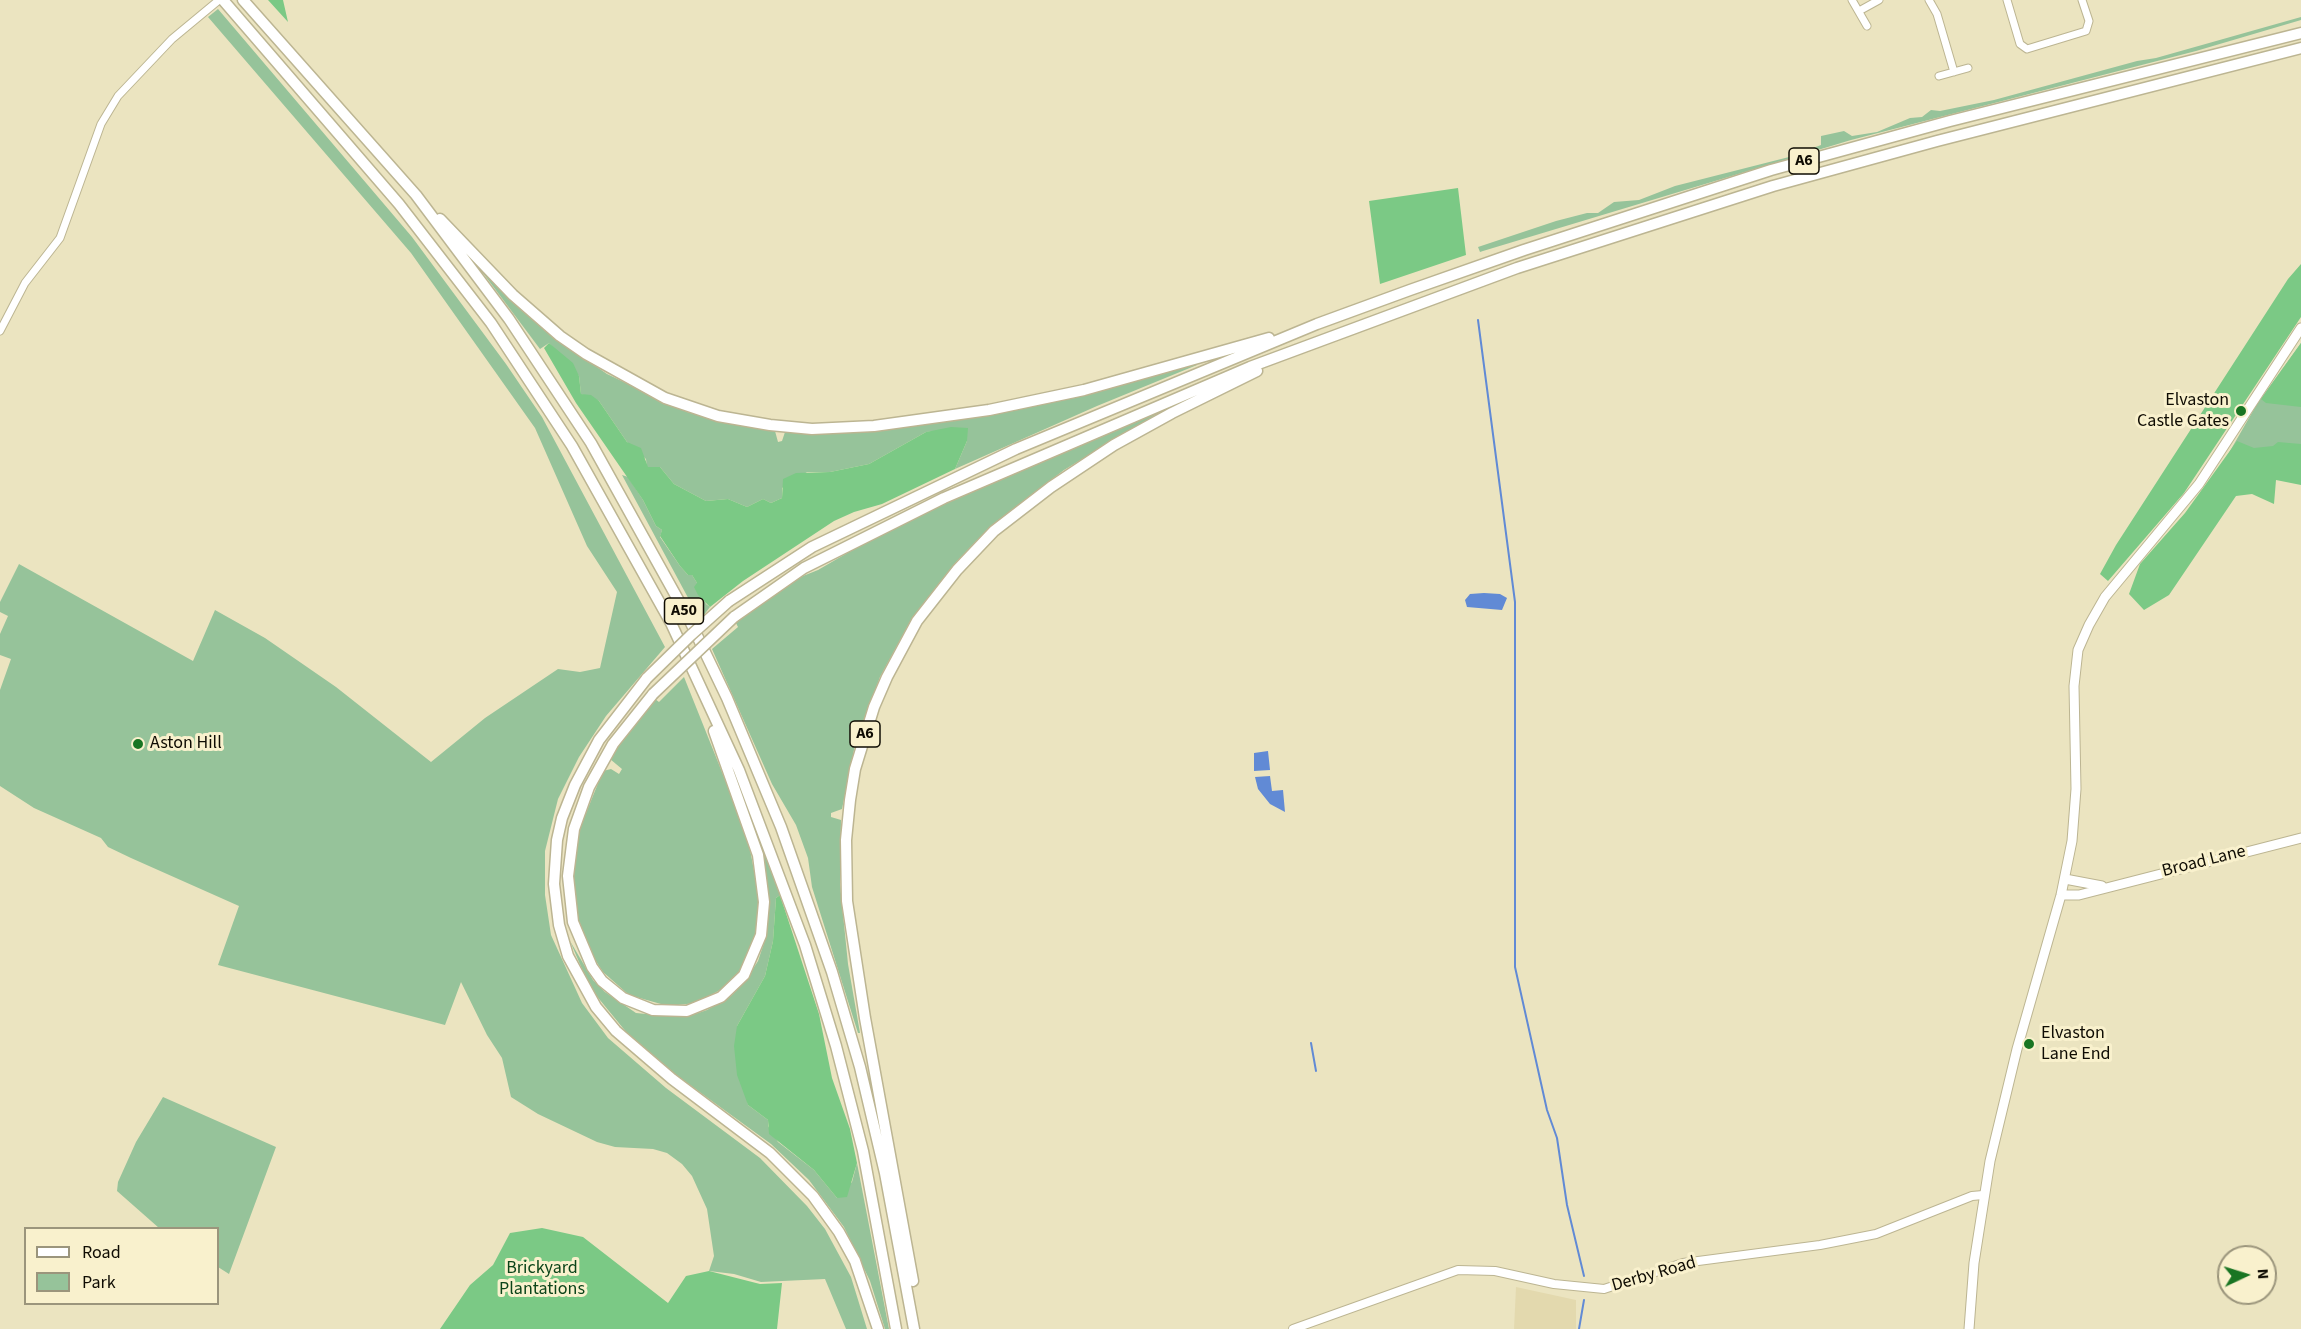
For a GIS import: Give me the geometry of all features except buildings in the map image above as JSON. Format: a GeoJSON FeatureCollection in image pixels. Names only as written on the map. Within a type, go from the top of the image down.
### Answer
{"type":"FeatureCollection","features":[{"type":"Feature","properties":{"kind":"highway","name":"A50"},"geometry":{"type":"LineString","coordinates":[[221,0],[399,204],[503,340],[533,384],[610,509],[693,668],[765,833],[821,995],[863,1151],[897,1329]]}},
{"type":"Feature","properties":{"kind":"highway","name":"A50"},"geometry":{"type":"LineString","coordinates":[[243,0],[416,195],[509,319],[586,435],[666,575],[727,698],[782,826],[845,1014],[885,1173],[914,1329]]}},
{"type":"Feature","properties":{"kind":"highway","name":"A6"},"geometry":{"type":"LineString","coordinates":[[879,1329],[855,1261],[839,1232],[813,1196],[758,1143],[664,1073],[616,1031],[585,989],[566,949],[559,925],[554,884],[557,840],[575,785],[595,748],[647,678],[691,635],[729,601],[783,564],[860,522],[1067,427],[1317,324],[1524,250],[1771,170],[1950,121],[2301,32]]}},
{"type":"Feature","properties":{"kind":"highway","name":"A6"},"geometry":{"type":"LineString","coordinates":[[920,1329],[909,1249],[865,1018],[847,901],[846,840],[855,769],[874,707],[891,668],[917,621],[957,570],[994,531],[1051,487],[1114,445],[1172,413],[1303,349],[1570,250],[1773,186],[1936,141],[2301,48]]}},
{"type":"Feature","properties":{"kind":"highway"},"geometry":{"type":"LineString","coordinates":[[416,195],[513,295],[560,336],[586,354],[643,388],[681,404],[718,416],[770,425],[812,429],[874,426],[989,410],[1084,390],[1317,324]]}},
{"type":"Feature","properties":{"kind":"highway"},"geometry":{"type":"LineString","coordinates":[[693,668],[705,710],[754,839],[763,879],[764,919],[758,946],[739,981],[708,1004],[679,1012],[653,1010],[638,1006],[623,998],[602,981],[588,960],[577,938],[569,895],[569,854],[583,801],[608,753],[653,694],[734,616],[804,568],[944,498],[1164,402],[1303,349]]}},
{"type":"Feature","properties":{"kind":"main road"},"geometry":{"type":"LineString","coordinates":[[1969,1329],[1983,1195],[2017,1049],[2065,879],[2076,808],[2074,686],[2078,651],[2105,597],[2199,484],[2301,328]]}},
{"type":"Feature","properties":{"kind":"main road","name":"Broad Lane"},"geometry":{"type":"LineString","coordinates":[[2061,895],[2079,895],[2301,838]]}},
{"type":"Feature","properties":{"kind":"main road","name":"Broad Lane"},"geometry":{"type":"LineString","coordinates":[[2065,879],[2084,885],[2107,886]]}},
{"type":"Feature","properties":{"kind":"street"},"geometry":{"type":"LineString","coordinates":[[0,331],[25,283],[60,238],[101,124],[118,96],[153,58],[221,0]]}},
{"type":"Feature","properties":{"kind":"street"},"geometry":{"type":"LineString","coordinates":[[1852,0],[1867,26]]}},
{"type":"Feature","properties":{"kind":"street"},"geometry":{"type":"LineString","coordinates":[[1859,11],[1879,0]]}},
{"type":"Feature","properties":{"kind":"street"},"geometry":{"type":"LineString","coordinates":[[1929,0],[1937,14],[1954,72]]}},
{"type":"Feature","properties":{"kind":"street"},"geometry":{"type":"LineString","coordinates":[[2007,0],[2020,44],[2027,49],[2085,31],[2089,21],[2082,0]]}},
{"type":"Feature","properties":{"kind":"street"},"geometry":{"type":"LineString","coordinates":[[1939,76],[1968,68]]}},
{"type":"Feature","properties":{"kind":"street","name":"Derby Road"},"geometry":{"type":"LineString","coordinates":[[1293,1329],[1458,1270],[1495,1271],[1554,1284],[1604,1289],[1683,1263],[1820,1245],[1876,1234],[1972,1196],[1983,1195]]}},
{"type":"Feature","properties":{"kind":"shaded area"},"geometry":{"type":"Polygon","coordinates":[[[1516,1287],[1576,1300],[1576,1329],[1514,1329],[1516,1287]]]}},
{"type":"Feature","properties":{"kind":"green space"},"geometry":{"type":"Polygon","coordinates":[[[268,0],[283,0],[288,22],[268,0]]]}},
{"type":"Feature","properties":{"kind":"green space"},"geometry":{"type":"Polygon","coordinates":[[[218,9],[412,237],[506,364],[542,417],[665,647],[606,716],[579,757],[558,799],[545,851],[545,895],[551,935],[582,1003],[608,1038],[666,1088],[760,1158],[807,1206],[825,1229],[851,1277],[867,1329],[846,1329],[825,1279],[761,1282],[734,1274],[709,1271],[714,1256],[707,1209],[692,1176],[682,1164],[667,1153],[653,1149],[615,1147],[597,1142],[538,1114],[511,1097],[502,1058],[487,1035],[461,982],[445,1025],[218,965],[239,906],[108,847],[101,838],[34,808],[0,786],[0,690],[11,659],[0,655],[0,634],[8,616],[0,612],[0,602],[19,564],[193,661],[215,610],[265,638],[336,687],[431,762],[485,718],[558,669],[580,672],[600,668],[617,592],[587,546],[535,428],[411,253],[208,17],[218,9]]]}},
{"type":"Feature","properties":{"kind":"green space"},"geometry":{"type":"Polygon","coordinates":[[[2301,17],[2301,20],[2196,51],[1851,140],[1480,252],[1478,247],[1556,221],[1587,213],[1598,213],[1614,202],[1639,200],[1675,186],[1789,157],[1821,145],[1821,136],[1844,131],[1852,136],[1877,132],[1910,118],[1922,117],[1931,110],[1940,111],[1994,100],[2301,17]]]}},
{"type":"Feature","properties":{"kind":"green space"},"geometry":{"type":"Polygon","coordinates":[[[1458,188],[1466,255],[1380,284],[1369,201],[1458,188]]]}},
{"type":"Feature","properties":{"kind":"green space"},"geometry":{"type":"Polygon","coordinates":[[[2301,264],[2301,317],[2184,493],[2108,581],[2100,574],[2116,545],[2288,279],[2301,264]]]}},
{"type":"Feature","properties":{"kind":"green space"},"geometry":{"type":"Polygon","coordinates":[[[477,265],[548,333],[607,374],[687,412],[775,431],[778,442],[782,441],[785,432],[822,434],[888,430],[987,415],[1070,398],[1196,362],[1197,365],[1097,406],[955,469],[967,441],[967,428],[926,432],[869,464],[830,472],[807,472],[782,488],[782,498],[771,503],[763,499],[747,507],[728,499],[706,501],[674,484],[660,467],[647,468],[646,459],[627,442],[599,401],[581,394],[579,376],[549,343],[540,349],[477,265]]]}},
{"type":"Feature","properties":{"kind":"green space"},"geometry":{"type":"Polygon","coordinates":[[[549,343],[573,363],[579,376],[581,394],[591,395],[599,401],[627,442],[641,448],[648,467],[660,467],[674,484],[706,501],[728,499],[747,507],[763,499],[771,503],[782,498],[783,479],[796,473],[830,472],[869,464],[926,432],[951,427],[968,428],[967,441],[955,469],[882,504],[854,512],[834,521],[743,581],[710,607],[698,595],[694,587],[697,583],[692,575],[688,575],[680,566],[660,536],[662,530],[656,526],[643,500],[576,403],[544,348],[549,343]]]}},
{"type":"Feature","properties":{"kind":"green space"},"geometry":{"type":"Polygon","coordinates":[[[2301,343],[2301,480],[2222,465],[2257,404],[2301,343]]]}},
{"type":"Feature","properties":{"kind":"green space"},"geometry":{"type":"Polygon","coordinates":[[[2301,343],[2301,407],[2266,403],[2261,399],[2301,343]]]}},
{"type":"Feature","properties":{"kind":"green space"},"geometry":{"type":"Polygon","coordinates":[[[1172,405],[1064,470],[990,527],[957,561],[911,620],[880,677],[855,745],[842,809],[831,813],[831,817],[841,820],[840,884],[848,964],[860,1033],[858,1033],[812,887],[808,858],[796,825],[772,784],[712,649],[738,627],[735,621],[793,580],[818,570],[892,527],[1172,405]]]}},
{"type":"Feature","properties":{"kind":"green space"},"geometry":{"type":"Polygon","coordinates":[[[2237,441],[2254,448],[2273,446],[2278,442],[2301,444],[2301,485],[2276,480],[2274,504],[2252,494],[2236,496],[2169,595],[2144,610],[2129,594],[2140,564],[2185,513],[2237,441]]]}},
{"type":"Feature","properties":{"kind":"green space"},"geometry":{"type":"Polygon","coordinates":[[[622,475],[628,477],[656,526],[662,530],[660,537],[680,566],[688,575],[692,575],[706,604],[710,607],[700,620],[622,475]]]}},
{"type":"Feature","properties":{"kind":"green space"},"geometry":{"type":"Polygon","coordinates":[[[684,677],[749,844],[759,897],[757,930],[744,965],[734,978],[722,989],[696,1003],[668,1006],[629,995],[603,972],[590,952],[577,920],[573,888],[574,862],[580,828],[603,771],[611,769],[619,774],[622,769],[610,759],[655,699],[659,702],[684,677]]]}},
{"type":"Feature","properties":{"kind":"green space"},"geometry":{"type":"Polygon","coordinates":[[[747,807],[780,895],[776,898],[773,941],[765,976],[737,1026],[748,1105],[768,1120],[768,1126],[778,1142],[814,1170],[837,1198],[852,1182],[857,1163],[889,1329],[885,1329],[870,1281],[844,1227],[809,1180],[771,1144],[668,1069],[627,1033],[595,994],[570,941],[593,980],[605,992],[636,1013],[678,1017],[692,1015],[707,1010],[732,995],[744,983],[758,961],[766,937],[769,910],[764,858],[747,807]]]}},
{"type":"Feature","properties":{"kind":"green space"},"geometry":{"type":"Polygon","coordinates":[[[780,895],[819,1014],[832,1078],[850,1129],[857,1163],[847,1197],[837,1198],[814,1170],[769,1134],[768,1120],[748,1105],[737,1075],[734,1046],[737,1026],[765,976],[773,941],[776,898],[780,895]]]}},
{"type":"Feature","properties":{"kind":"green space"},"geometry":{"type":"Polygon","coordinates":[[[163,1097],[276,1147],[229,1274],[219,1268],[219,1227],[158,1227],[117,1191],[118,1182],[136,1142],[163,1097]]]}},
{"type":"Feature","properties":{"kind":"green space","name":"Brickyard Plantations"},"geometry":{"type":"Polygon","coordinates":[[[542,1228],[583,1237],[668,1303],[686,1276],[709,1271],[760,1284],[782,1283],[777,1329],[440,1329],[470,1285],[493,1265],[510,1233],[542,1228]]]}},
{"type":"Feature","properties":{"kind":"water"},"geometry":{"type":"Polygon","coordinates":[[[1470,594],[1500,594],[1507,598],[1502,610],[1467,607],[1465,600],[1470,594]]]}},
{"type":"Feature","properties":{"kind":"water"},"geometry":{"type":"Polygon","coordinates":[[[1268,751],[1270,770],[1254,771],[1254,753],[1268,751]]]}},
{"type":"Feature","properties":{"kind":"water"},"geometry":{"type":"Polygon","coordinates":[[[1270,776],[1272,791],[1283,790],[1285,812],[1270,804],[1258,789],[1255,777],[1270,776]]]}},
{"type":"Feature","properties":{"kind":"waterway"},"geometry":{"type":"LineString","coordinates":[[1478,320],[1515,602],[1515,967],[1547,1110],[1557,1138],[1567,1205],[1584,1276]]}},
{"type":"Feature","properties":{"kind":"waterway"},"geometry":{"type":"LineString","coordinates":[[1311,1043],[1316,1071]]}},
{"type":"Feature","properties":{"kind":"waterway"},"geometry":{"type":"LineString","coordinates":[[1579,1329],[1584,1300]]}},
{"type":"Feature","properties":{"kind":"place","name":"Elvaston Castle Gates"},"geometry":{"type":"Point","coordinates":[2241,411]}},
{"type":"Feature","properties":{"kind":"place","name":"Aston Hill"},"geometry":{"type":"Point","coordinates":[138,744]}},
{"type":"Feature","properties":{"kind":"place","name":"Elvaston Lane End"},"geometry":{"type":"Point","coordinates":[2029,1044]}}]}
